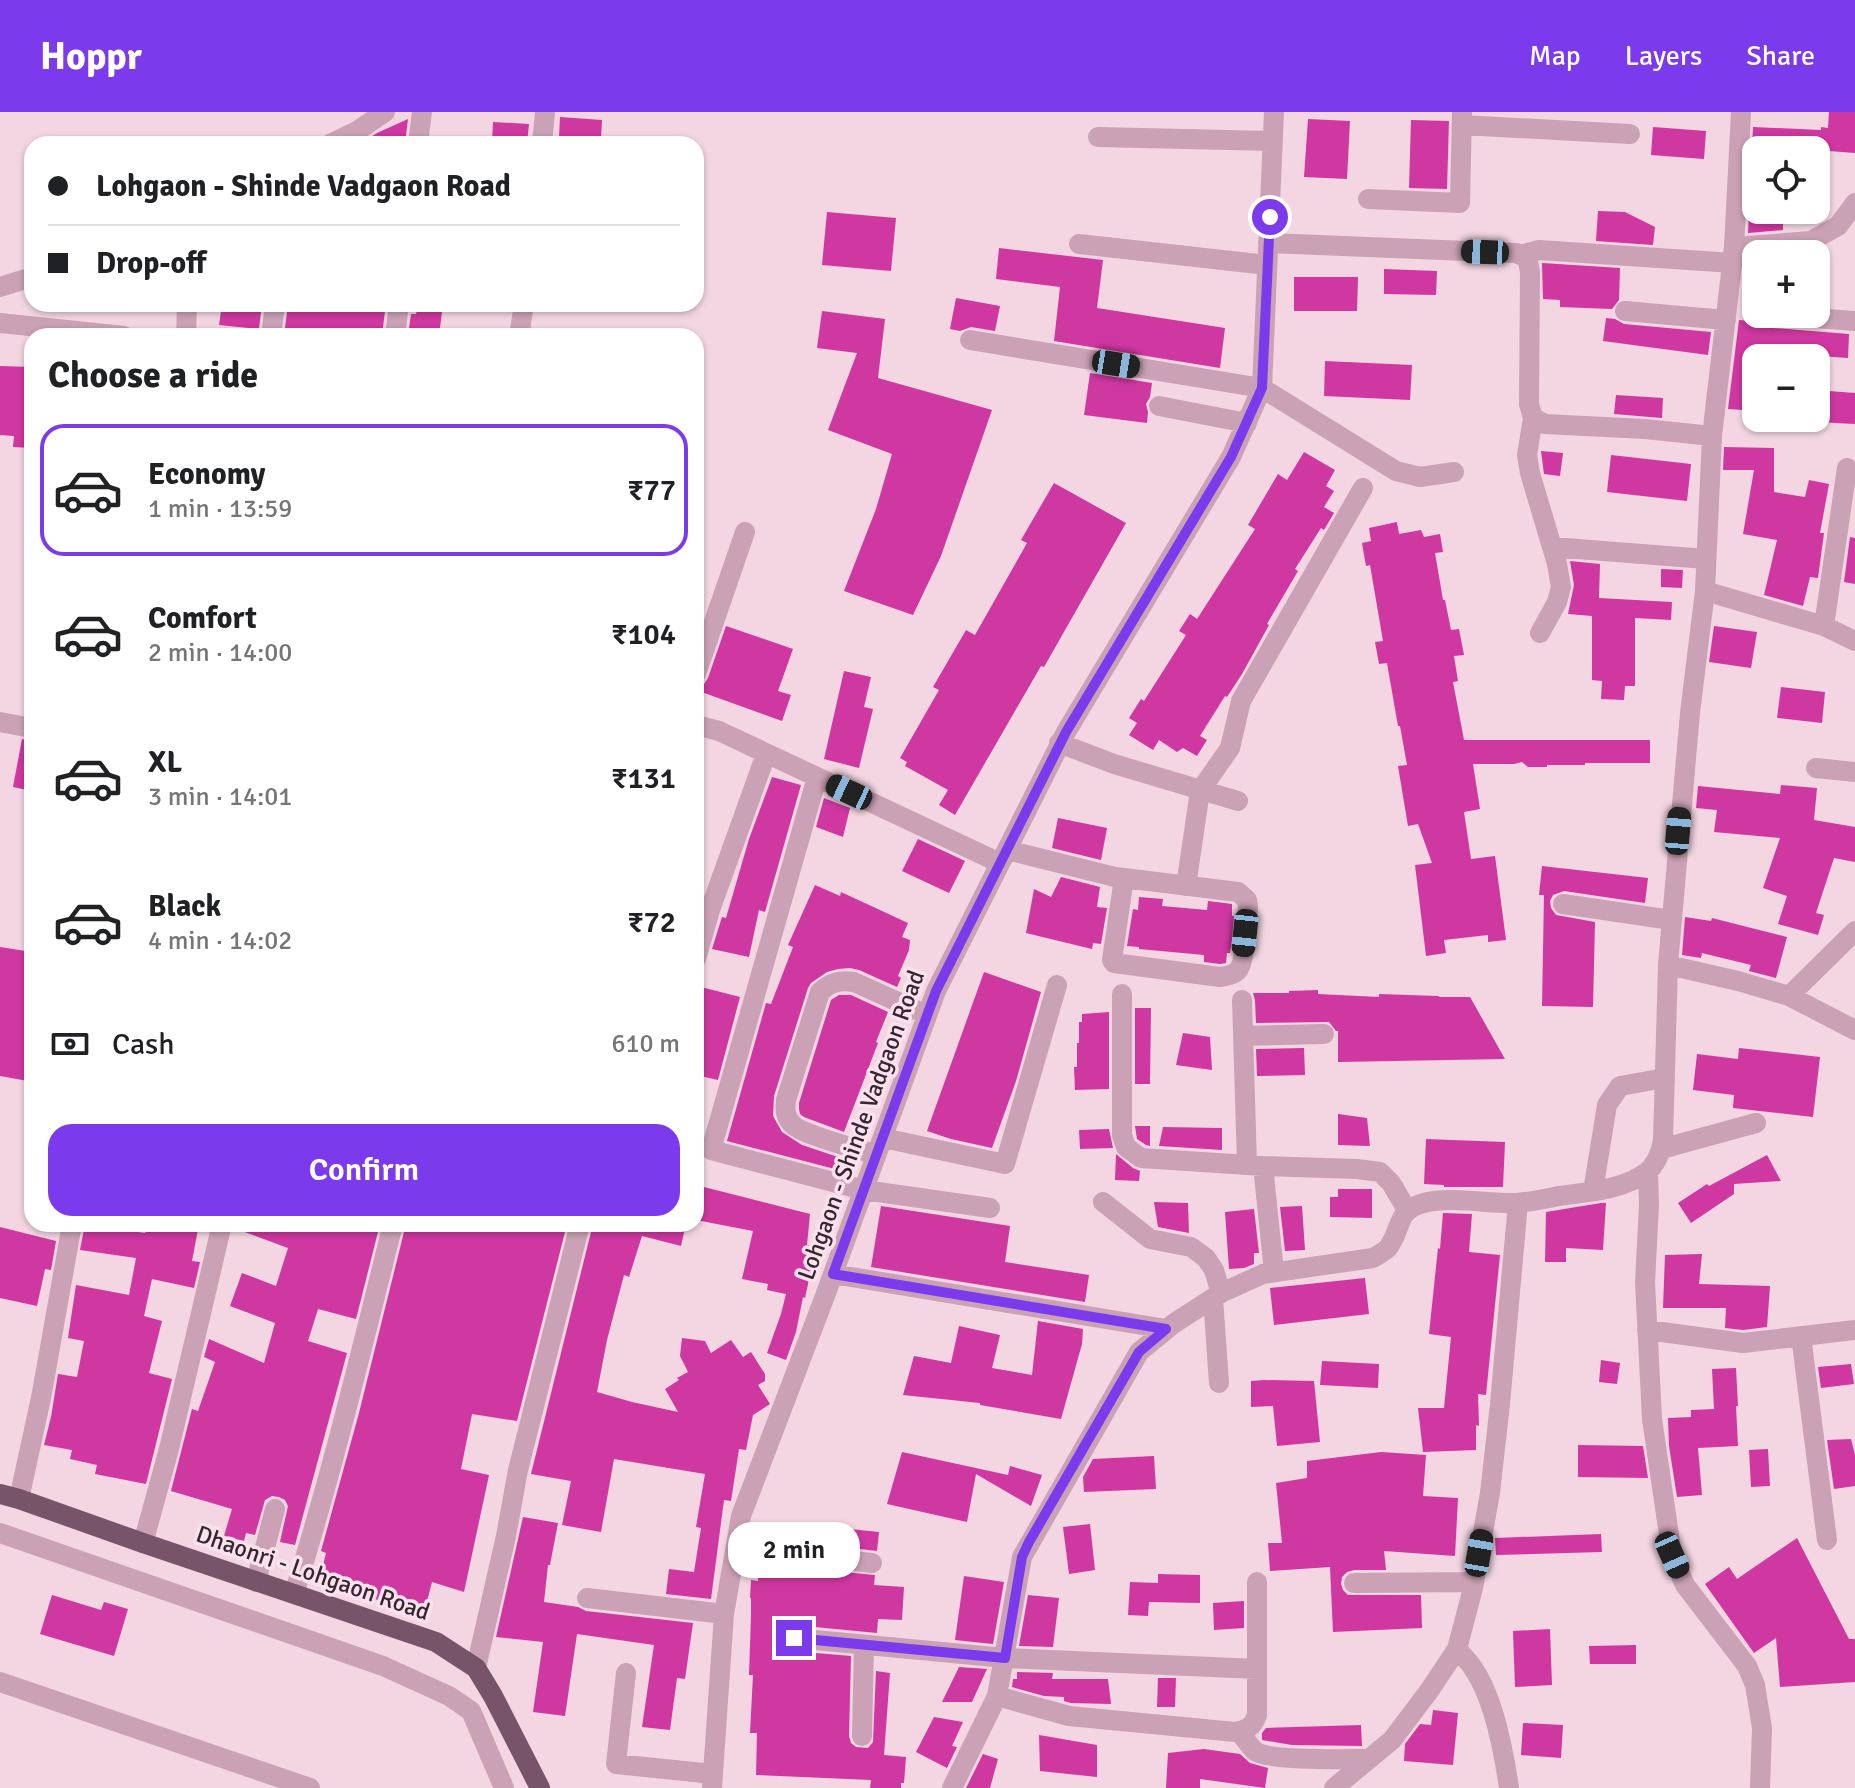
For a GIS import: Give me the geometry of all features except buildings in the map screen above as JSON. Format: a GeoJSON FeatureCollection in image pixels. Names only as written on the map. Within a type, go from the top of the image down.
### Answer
{"type":"FeatureCollection","features":[{"type":"Feature","properties":{"kind":"main road","name":"Dhaonri - Lohgaon Road"},"geometry":{"type":"LineString","coordinates":[[10,1496],[436,1642],[476,1668],[540,1788]]}},
{"type":"Feature","properties":{"kind":"street"},"geometry":{"type":"LineString","coordinates":[[347,136],[385,112]]}},
{"type":"Feature","properties":{"kind":"street"},"geometry":{"type":"LineString","coordinates":[[419,136],[422,112]]}},
{"type":"Feature","properties":{"kind":"street"},"geometry":{"type":"LineString","coordinates":[[543,136],[545,112]]}},
{"type":"Feature","properties":{"kind":"street","name":"Lohgaon - Shinde Vadgaon Road"},"geometry":{"type":"LineString","coordinates":[[713,1781],[724,1614],[741,1516],[936,991],[1059,743],[1231,457],[1262,388],[1274,112]]}},
{"type":"Feature","properties":{"kind":"street"},"geometry":{"type":"LineString","coordinates":[[952,1788],[997,1696],[1022,1557],[1139,1352],[1166,1329],[1217,1296],[1263,1274],[1373,1258],[1387,1250],[1400,1218],[1407,1210],[1424,1203],[1518,1203],[1593,1191],[1618,1185],[1648,1171],[1659,1155],[1663,1140],[1671,920],[1705,591],[1712,436],[1734,255],[1741,112]]}},
{"type":"Feature","properties":{"kind":"street"},"geometry":{"type":"LineString","coordinates":[[1368,199],[1460,203],[1462,119],[1630,134]]}},
{"type":"Feature","properties":{"kind":"street"},"geometry":{"type":"LineString","coordinates":[[1098,137],[1273,141]]}},
{"type":"Feature","properties":{"kind":"street"},"geometry":{"type":"LineString","coordinates":[[1520,255],[1539,250],[1734,255],[1811,241],[1838,226],[1855,203]]}},
{"type":"Feature","properties":{"kind":"street"},"geometry":{"type":"LineString","coordinates":[[1268,243],[1527,257],[1530,272],[1529,404],[1533,418],[1527,455],[1561,587],[1557,602],[1540,633]]}},
{"type":"Feature","properties":{"kind":"street"},"geometry":{"type":"LineString","coordinates":[[1079,244],[1267,265]]}},
{"type":"Feature","properties":{"kind":"street"},"geometry":{"type":"LineString","coordinates":[[0,287],[24,280]]}},
{"type":"Feature","properties":{"kind":"street"},"geometry":{"type":"LineString","coordinates":[[1625,311],[1742,315]]}},
{"type":"Feature","properties":{"kind":"street"},"geometry":{"type":"LineString","coordinates":[[1830,319],[1855,321]]}},
{"type":"Feature","properties":{"kind":"street"},"geometry":{"type":"LineString","coordinates":[[0,323],[48,328]]}},
{"type":"Feature","properties":{"kind":"street"},"geometry":{"type":"LineString","coordinates":[[970,340],[1262,388],[1396,471],[1420,477],[1454,472]]}},
{"type":"Feature","properties":{"kind":"street"},"geometry":{"type":"LineString","coordinates":[[1159,406],[1247,423]]}},
{"type":"Feature","properties":{"kind":"street"},"geometry":{"type":"LineString","coordinates":[[1533,418],[1545,424],[1712,436]]}},
{"type":"Feature","properties":{"kind":"street"},"geometry":{"type":"LineString","coordinates":[[1824,626],[1847,468]]}},
{"type":"Feature","properties":{"kind":"street"},"geometry":{"type":"LineString","coordinates":[[1186,886],[1200,791],[1230,748],[1241,701],[1363,488]]}},
{"type":"Feature","properties":{"kind":"street"},"geometry":{"type":"LineString","coordinates":[[704,651],[745,532]]}},
{"type":"Feature","properties":{"kind":"street"},"geometry":{"type":"LineString","coordinates":[[1552,547],[1706,559]]}},
{"type":"Feature","properties":{"kind":"street"},"geometry":{"type":"LineString","coordinates":[[1705,591],[1824,626],[1855,641]]}},
{"type":"Feature","properties":{"kind":"street"},"geometry":{"type":"LineString","coordinates":[[0,722],[24,726]]}},
{"type":"Feature","properties":{"kind":"street"},"geometry":{"type":"LineString","coordinates":[[704,727],[1003,856],[1124,878],[1238,892],[1247,900],[1248,907],[1238,970],[1220,977],[1114,963],[1124,878]]}},
{"type":"Feature","properties":{"kind":"street"},"geometry":{"type":"LineString","coordinates":[[1059,743],[1114,764],[1238,801]]}},
{"type":"Feature","properties":{"kind":"street"},"geometry":{"type":"LineString","coordinates":[[704,931],[766,754]]}},
{"type":"Feature","properties":{"kind":"street"},"geometry":{"type":"LineString","coordinates":[[1816,768],[1855,772]]}},
{"type":"Feature","properties":{"kind":"street"},"geometry":{"type":"LineString","coordinates":[[817,777],[711,1150],[864,1190],[990,1208]]}},
{"type":"Feature","properties":{"kind":"street"},"geometry":{"type":"LineString","coordinates":[[1563,904],[1671,920]]}},
{"type":"Feature","properties":{"kind":"street"},"geometry":{"type":"LineString","coordinates":[[1789,996],[1855,931]]}},
{"type":"Feature","properties":{"kind":"street"},"geometry":{"type":"LineString","coordinates":[[1668,965],[1789,996],[1855,1030]]}},
{"type":"Feature","properties":{"kind":"street"},"geometry":{"type":"LineString","coordinates":[[927,1015],[854,982],[843,980],[830,983],[820,992],[786,1100],[785,1111],[790,1123],[801,1130],[880,1147],[1005,1164],[1057,985]]}},
{"type":"Feature","properties":{"kind":"street"},"geometry":{"type":"LineString","coordinates":[[1122,994],[1122,1135],[1126,1147],[1141,1158],[1380,1172],[1391,1183],[1407,1210]]}},
{"type":"Feature","properties":{"kind":"street"},"geometry":{"type":"LineString","coordinates":[[1242,1000],[1255,1165],[1274,1272]]}},
{"type":"Feature","properties":{"kind":"street"},"geometry":{"type":"LineString","coordinates":[[1243,1036],[1324,1034]]}},
{"type":"Feature","properties":{"kind":"street"},"geometry":{"type":"LineString","coordinates":[[1593,1191],[1607,1105],[1620,1086],[1665,1078]]}},
{"type":"Feature","properties":{"kind":"street"},"geometry":{"type":"LineString","coordinates":[[1661,1149],[1756,1123]]}},
{"type":"Feature","properties":{"kind":"street"},"geometry":{"type":"LineString","coordinates":[[1648,1171],[1645,1282],[1652,1419],[1672,1555],[1685,1585],[1747,1666],[1755,1685],[1762,1728],[1760,1788]]}},
{"type":"Feature","properties":{"kind":"street"},"geometry":{"type":"LineString","coordinates":[[1103,1202],[1150,1239],[1191,1247],[1206,1258],[1214,1270],[1219,1383]]}},
{"type":"Feature","properties":{"kind":"street"},"geometry":{"type":"LineString","coordinates":[[1334,1788],[1392,1740],[1457,1649],[1474,1582],[1493,1463],[1518,1203]]}},
{"type":"Feature","properties":{"kind":"street"},"geometry":{"type":"LineString","coordinates":[[10,1496],[41,1398],[71,1232]]}},
{"type":"Feature","properties":{"kind":"street"},"geometry":{"type":"LineString","coordinates":[[143,1543],[169,1449],[220,1232]]}},
{"type":"Feature","properties":{"kind":"street"},"geometry":{"type":"LineString","coordinates":[[294,1594],[391,1232]]}},
{"type":"Feature","properties":{"kind":"street"},"geometry":{"type":"LineString","coordinates":[[476,1668],[518,1470],[578,1232]]}},
{"type":"Feature","properties":{"kind":"street"},"geometry":{"type":"LineString","coordinates":[[833,1274],[1166,1329]]}},
{"type":"Feature","properties":{"kind":"street"},"geometry":{"type":"LineString","coordinates":[[1647,1330],[1743,1343],[1855,1330]]}},
{"type":"Feature","properties":{"kind":"street"},"geometry":{"type":"LineString","coordinates":[[1801,1336],[1827,1540]]}},
{"type":"Feature","properties":{"kind":"street"},"geometry":{"type":"LineString","coordinates":[[256,1582],[275,1509]]}},
{"type":"Feature","properties":{"kind":"street"},"geometry":{"type":"LineString","coordinates":[[0,1533],[383,1666],[449,1696],[471,1711],[504,1788]]}},
{"type":"Feature","properties":{"kind":"street"},"geometry":{"type":"LineString","coordinates":[[736,1548],[872,1563]]}},
{"type":"Feature","properties":{"kind":"street"},"geometry":{"type":"LineString","coordinates":[[997,1696],[1069,1716],[1239,1731],[1254,1725],[1257,1715],[1257,1582]]}},
{"type":"Feature","properties":{"kind":"street"},"geometry":{"type":"LineString","coordinates":[[1354,1583],[1474,1582]]}},
{"type":"Feature","properties":{"kind":"street"},"geometry":{"type":"LineString","coordinates":[[587,1598],[724,1614]]}},
{"type":"Feature","properties":{"kind":"street"},"geometry":{"type":"LineString","coordinates":[[794,1638],[1005,1658],[1257,1669]]}},
{"type":"Feature","properties":{"kind":"street"},"geometry":{"type":"LineString","coordinates":[[862,1736],[864,1645]]}},
{"type":"Feature","properties":{"kind":"street"},"geometry":{"type":"LineString","coordinates":[[1457,1649],[1475,1670],[1488,1699],[1504,1752],[1509,1788]]}},
{"type":"Feature","properties":{"kind":"street"},"geometry":{"type":"LineString","coordinates":[[626,1673],[616,1764],[713,1781]]}},
{"type":"Feature","properties":{"kind":"street"},"geometry":{"type":"LineString","coordinates":[[0,1682],[310,1788]]}},
{"type":"Feature","properties":{"kind":"street"},"geometry":{"type":"LineString","coordinates":[[1239,1731],[1256,1752],[1263,1755],[1369,1759]]}},
{"type":"Feature","properties":{"kind":"route"},"geometry":{"type":"LineString","coordinates":[[794,1638],[1005,1658],[1022,1557],[1029,1542],[1139,1352],[1166,1329],[833,1274],[936,991],[1066,732],[1231,457],[1262,388],[1270,217]]}}]}
